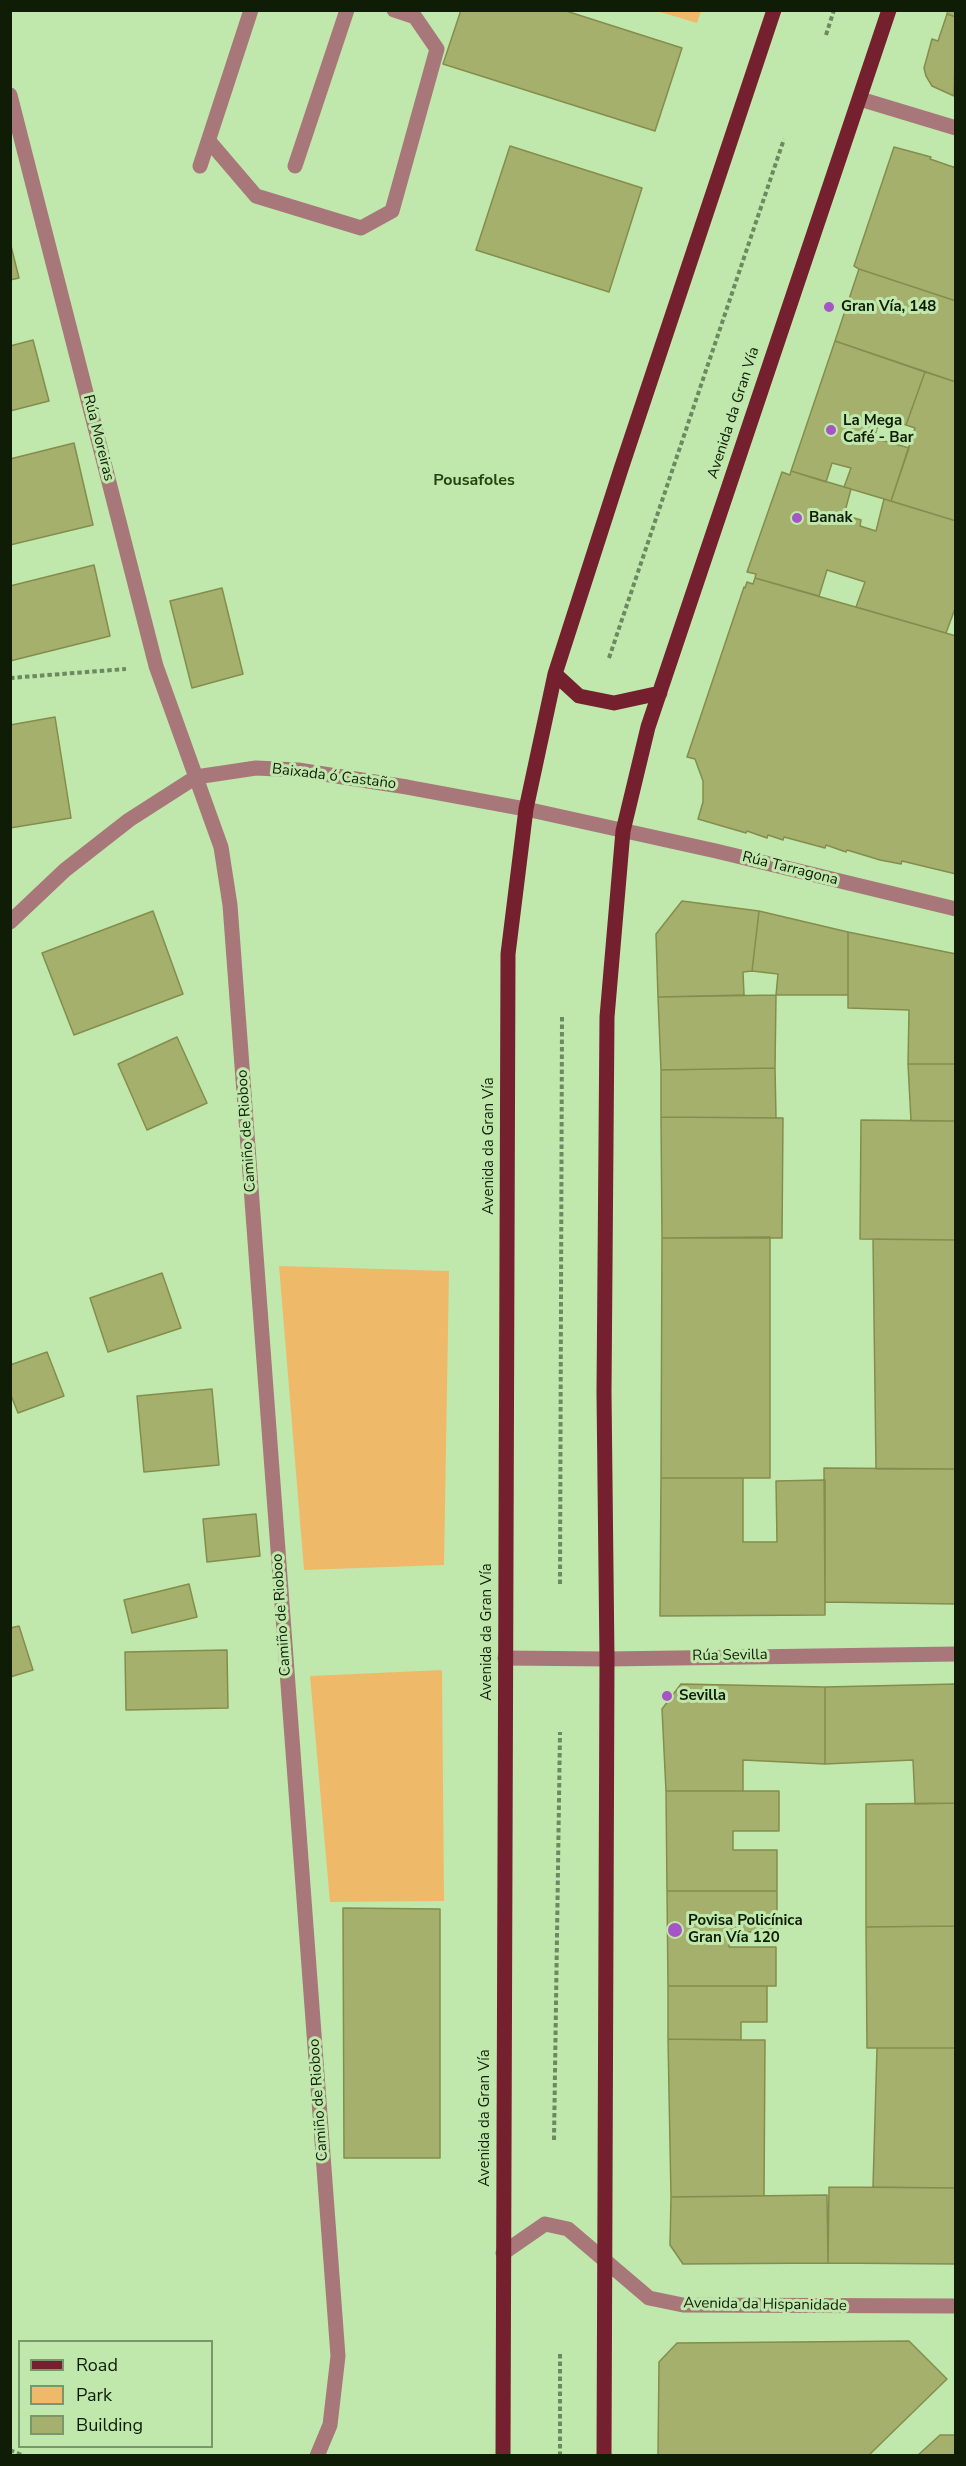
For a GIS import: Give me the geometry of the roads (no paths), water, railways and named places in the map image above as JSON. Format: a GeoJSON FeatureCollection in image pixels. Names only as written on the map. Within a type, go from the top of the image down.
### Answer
{"type":"FeatureCollection","features":[{"type":"Feature","properties":{"kind":"main road","name":"Avenida da Gran Vía"},"geometry":{"type":"LineString","coordinates":[[503,2456],[508,954],[526,809],[555,674],[774,10]]}},
{"type":"Feature","properties":{"kind":"main road","name":"Avenida da Gran Vía"},"geometry":{"type":"LineString","coordinates":[[604,2456],[607,1659],[604,1392],[607,1017],[623,831],[648,727],[889,10]]}},
{"type":"Feature","properties":{"kind":"main road"},"geometry":{"type":"LineString","coordinates":[[555,674],[579,696],[614,703],[660,693]]}},
{"type":"Feature","properties":{"kind":"street"},"geometry":{"type":"LineString","coordinates":[[200,166],[251,10]]}},
{"type":"Feature","properties":{"kind":"street"},"geometry":{"type":"LineString","coordinates":[[296,166],[347,10]]}},
{"type":"Feature","properties":{"kind":"street"},"geometry":{"type":"LineString","coordinates":[[209,141],[256,196],[362,228],[392,211],[437,49],[415,17],[394,10]]}},
{"type":"Feature","properties":{"kind":"street","name":"Rúa Moreiras"},"geometry":{"type":"LineString","coordinates":[[10,95],[156,666],[196,777]]}},
{"type":"Feature","properties":{"kind":"street"},"geometry":{"type":"LineString","coordinates":[[860,99],[956,128]]}},
{"type":"Feature","properties":{"kind":"street","name":"Baixada ó Castaño"},"geometry":{"type":"LineString","coordinates":[[10,922],[65,870],[129,820],[196,777],[256,768],[298,770],[526,809]]}},
{"type":"Feature","properties":{"kind":"street","name":"Camiño de Rioboo"},"geometry":{"type":"LineString","coordinates":[[196,777],[221,847],[230,905],[338,2356],[330,2425],[317,2456]]}},
{"type":"Feature","properties":{"kind":"street"},"geometry":{"type":"LineString","coordinates":[[526,809],[623,831]]}},
{"type":"Feature","properties":{"kind":"street","name":"Rúa Tarragona"},"geometry":{"type":"LineString","coordinates":[[623,831],[956,909]]}},
{"type":"Feature","properties":{"kind":"street","name":"Rúa Sevilla"},"geometry":{"type":"LineString","coordinates":[[505,1658],[607,1659],[956,1654]]}},
{"type":"Feature","properties":{"kind":"street","name":"Avenida da Hispanidade"},"geometry":{"type":"LineString","coordinates":[[503,2253],[545,2224],[568,2229],[649,2298],[682,2305],[956,2306]]}},
{"type":"Feature","properties":{"kind":"place","name":"Gran Vía, 148"},"geometry":{"type":"Point","coordinates":[829,307]}},
{"type":"Feature","properties":{"kind":"place","name":"La Mega Café - Bar"},"geometry":{"type":"Point","coordinates":[831,430]}},
{"type":"Feature","properties":{"kind":"place","name":"Banak"},"geometry":{"type":"Point","coordinates":[797,518]}},
{"type":"Feature","properties":{"kind":"place","name":"Sevilla"},"geometry":{"type":"Point","coordinates":[667,1696]}},
{"type":"Feature","properties":{"kind":"place","name":"Povisa Policínica Gran Vía 120"},"geometry":{"type":"Point","coordinates":[675,1930]}},
{"type":"Feature","properties":{"kind":"district","name":"Pousafoles"},"geometry":{"type":"Point","coordinates":[474,481]}}]}
